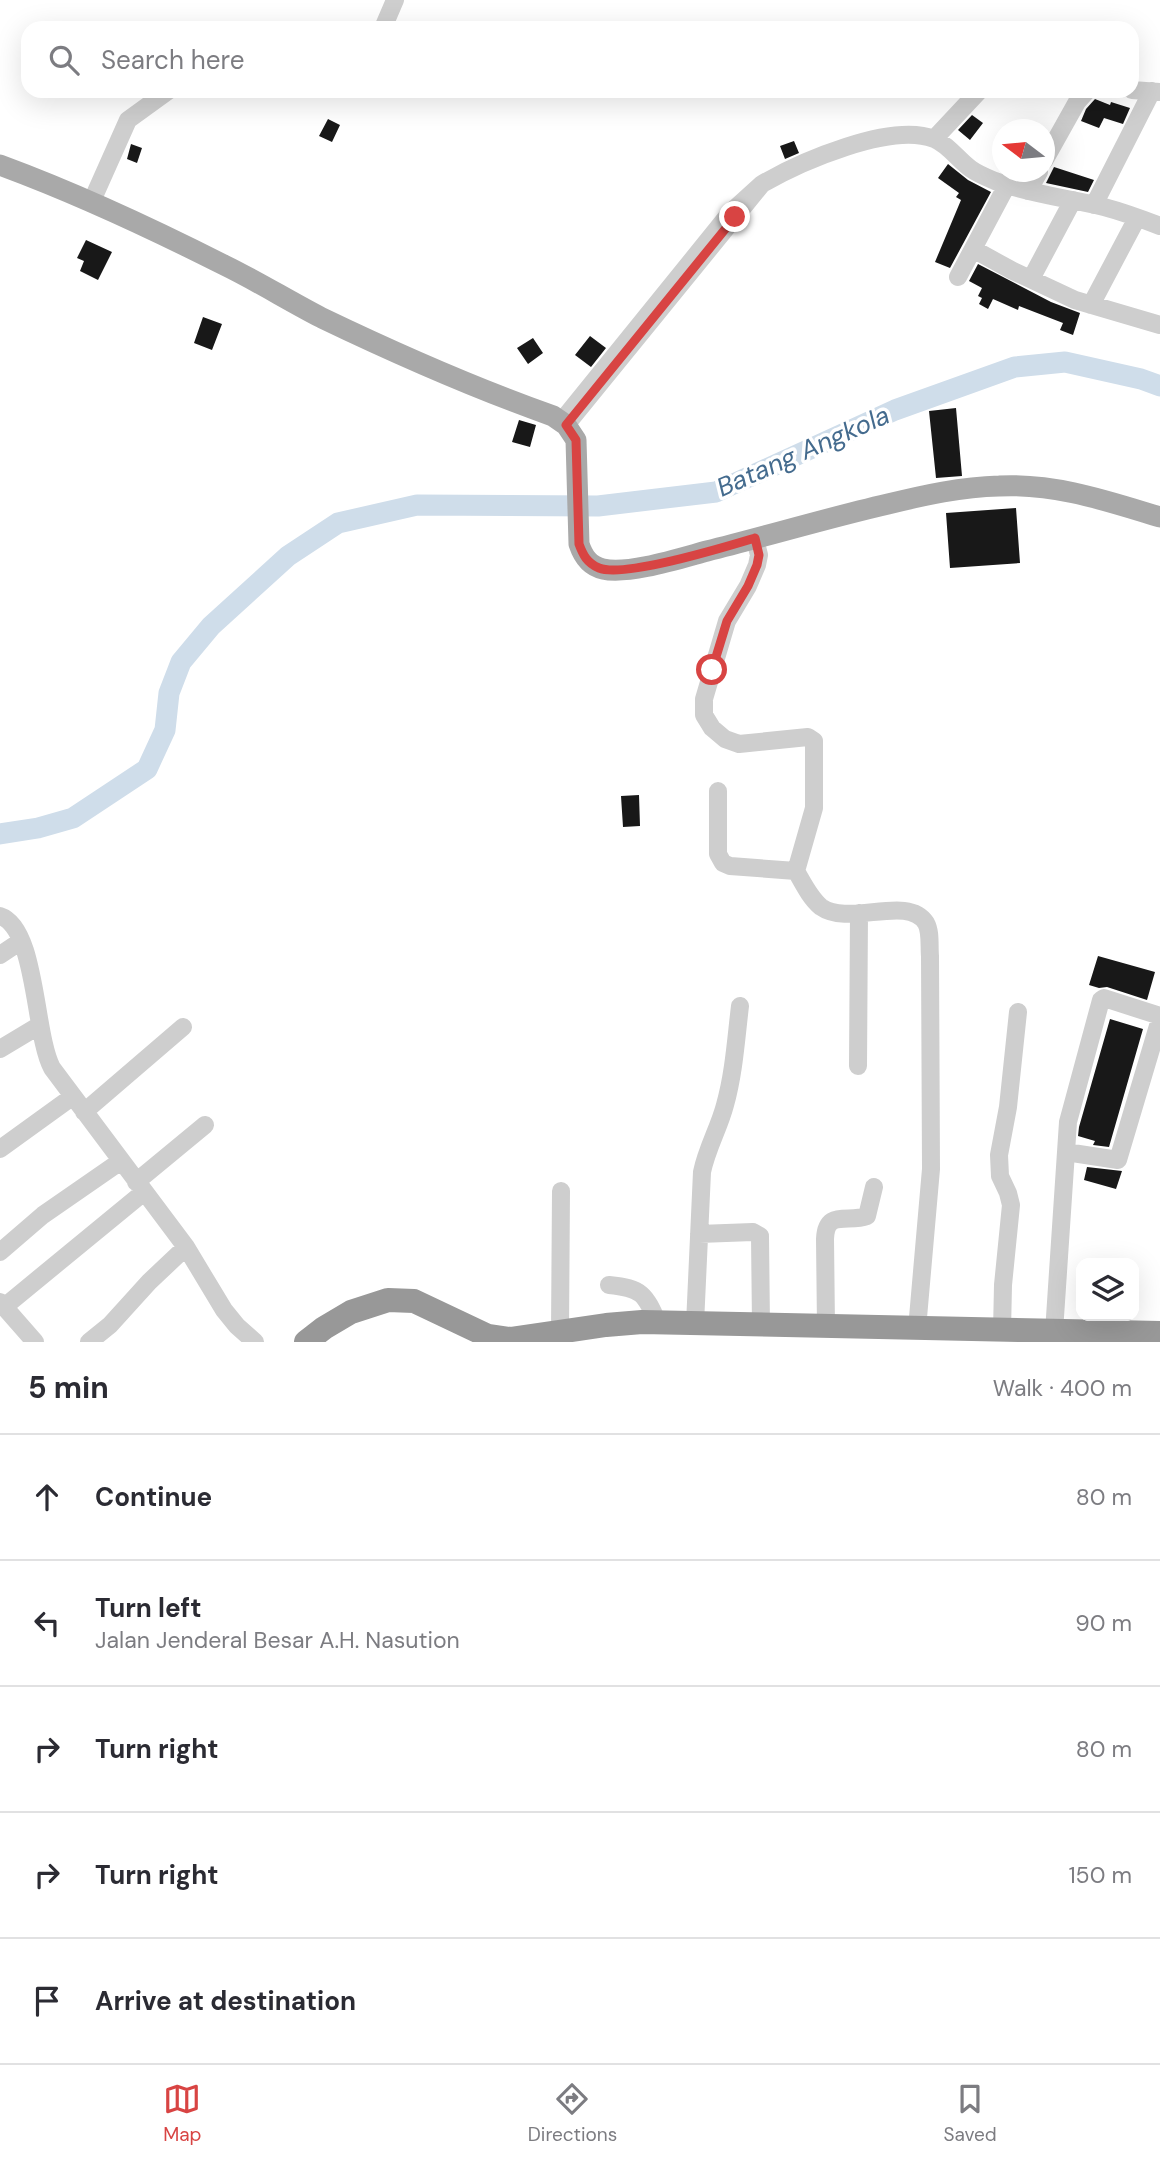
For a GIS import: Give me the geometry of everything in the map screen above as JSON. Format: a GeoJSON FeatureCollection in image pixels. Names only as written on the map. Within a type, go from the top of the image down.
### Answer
{"type":"FeatureCollection","features":[{"type":"Feature","properties":{"kind":"highway"},"geometry":{"type":"LineString","coordinates":[[306,1342],[351,1312],[388,1300],[414,1301],[488,1336],[510,1339],[606,1325],[658,1323],[695,1324],[752,1331],[1002,1331],[1027,1337],[1054,1332],[1160,1333]]}},
{"type":"Feature","properties":{"kind":"main road"},"geometry":{"type":"LineString","coordinates":[[0,165],[226,265],[321,317],[399,353],[553,416],[576,440],[579,544],[583,556],[590,564],[601,569],[618,570],[663,562],[939,492],[1000,485],[1084,494],[1160,517]]}},
{"type":"Feature","properties":{"kind":"street"},"geometry":{"type":"LineString","coordinates":[[386,21],[395,0]]}},
{"type":"Feature","properties":{"kind":"street"},"geometry":{"type":"LineString","coordinates":[[1094,205],[1156,92]]}},
{"type":"Feature","properties":{"kind":"street"},"geometry":{"type":"LineString","coordinates":[[91,203],[128,120],[158,98]]}},
{"type":"Feature","properties":{"kind":"street"},"geometry":{"type":"LineString","coordinates":[[934,139],[972,98]]}},
{"type":"Feature","properties":{"kind":"street"},"geometry":{"type":"LineString","coordinates":[[1055,143],[1081,98]]}},
{"type":"Feature","properties":{"kind":"street"},"geometry":{"type":"LineString","coordinates":[[563,424],[762,184],[783,172],[849,147],[906,135],[934,139],[970,169],[994,181],[1094,205],[1160,225]]}},
{"type":"Feature","properties":{"kind":"street"},"geometry":{"type":"LineString","coordinates":[[1028,191],[1033,182]]}},
{"type":"Feature","properties":{"kind":"street"},"geometry":{"type":"LineString","coordinates":[[958,277],[1007,185]]}},
{"type":"Feature","properties":{"kind":"street"},"geometry":{"type":"LineString","coordinates":[[1031,279],[1073,200]]}},
{"type":"Feature","properties":{"kind":"street"},"geometry":{"type":"LineString","coordinates":[[1091,305],[1137,218]]}},
{"type":"Feature","properties":{"kind":"street"},"geometry":{"type":"LineString","coordinates":[[973,249],[1075,300],[1158,320]]}},
{"type":"Feature","properties":{"kind":"street"},"geometry":{"type":"LineString","coordinates":[[755,538],[759,555],[757,565],[727,621],[704,699],[704,715],[712,728],[725,739],[738,744],[808,737],[814,741],[814,808],[796,871],[821,906],[842,915],[905,911],[923,920],[928,930],[931,1169],[917,1329]]}},
{"type":"Feature","properties":{"kind":"street"},"geometry":{"type":"LineString","coordinates":[[718,791],[718,854],[723,863],[730,866],[796,871]]}},
{"type":"Feature","properties":{"kind":"street"},"geometry":{"type":"LineString","coordinates":[[858,1066],[859,914]]}},
{"type":"Feature","properties":{"kind":"street"},"geometry":{"type":"LineString","coordinates":[[0,916],[12,923],[28,957],[46,1058],[83,1112],[186,1247],[224,1310],[254,1342]]}},
{"type":"Feature","properties":{"kind":"street"},"geometry":{"type":"LineString","coordinates":[[0,955],[21,941]]}},
{"type":"Feature","properties":{"kind":"street"},"geometry":{"type":"LineString","coordinates":[[1054,1332],[1066,1152],[1069,1116],[1102,998],[1160,1018],[1118,1160],[1066,1152]]}},
{"type":"Feature","properties":{"kind":"street"},"geometry":{"type":"LineString","coordinates":[[695,1324],[702,1172],[729,1093],[740,1006]]}},
{"type":"Feature","properties":{"kind":"street"},"geometry":{"type":"LineString","coordinates":[[1002,1331],[1003,1285],[1011,1205],[1000,1176],[999,1155],[1008,1107],[1018,1012]]}},
{"type":"Feature","properties":{"kind":"street"},"geometry":{"type":"LineString","coordinates":[[0,1049],[40,1025]]}},
{"type":"Feature","properties":{"kind":"street"},"geometry":{"type":"LineString","coordinates":[[83,1112],[183,1027]]}},
{"type":"Feature","properties":{"kind":"street"},"geometry":{"type":"LineString","coordinates":[[0,1149],[72,1097]]}},
{"type":"Feature","properties":{"kind":"street"},"geometry":{"type":"LineString","coordinates":[[35,1342],[2,1304],[140,1187],[205,1125]]}},
{"type":"Feature","properties":{"kind":"street"},"geometry":{"type":"LineString","coordinates":[[0,1252],[43,1215],[121,1161]]}},
{"type":"Feature","properties":{"kind":"street"},"geometry":{"type":"LineString","coordinates":[[810,1332],[827,1226],[832,1220],[867,1216],[874,1187]]}},
{"type":"Feature","properties":{"kind":"street"},"geometry":{"type":"LineString","coordinates":[[560,1331],[561,1191]]}},
{"type":"Feature","properties":{"kind":"street"},"geometry":{"type":"LineString","coordinates":[[698,1234],[753,1233],[760,1236],[752,1331]]}},
{"type":"Feature","properties":{"kind":"street"},"geometry":{"type":"LineString","coordinates":[[89,1342],[110,1325],[186,1247]]}},
{"type":"Feature","properties":{"kind":"street"},"geometry":{"type":"LineString","coordinates":[[609,1285],[631,1287],[643,1294],[658,1323]]}},
{"type":"Feature","properties":{"kind":"building"},"geometry":{"type":"Polygon","coordinates":[[[1095,99],[1130,108],[1123,124],[1104,118],[1099,128],[1081,121],[1086,109],[1095,99]]]}},
{"type":"Feature","properties":{"kind":"building"},"geometry":{"type":"Polygon","coordinates":[[[972,115],[983,123],[970,140],[958,130],[972,115]]]}},
{"type":"Feature","properties":{"kind":"building"},"geometry":{"type":"Polygon","coordinates":[[[328,119],[340,125],[332,142],[319,136],[328,119]]]}},
{"type":"Feature","properties":{"kind":"building"},"geometry":{"type":"Polygon","coordinates":[[[794,141],[799,153],[785,159],[780,146],[794,141]]]}},
{"type":"Feature","properties":{"kind":"building"},"geometry":{"type":"Polygon","coordinates":[[[131,144],[142,148],[137,163],[127,159],[131,144]]]}},
{"type":"Feature","properties":{"kind":"building"},"geometry":{"type":"Polygon","coordinates":[[[948,164],[968,180],[991,192],[950,268],[935,262],[961,200],[956,197],[959,193],[938,178],[948,164]]]}},
{"type":"Feature","properties":{"kind":"building"},"geometry":{"type":"Polygon","coordinates":[[[1055,167],[1094,180],[1088,192],[1046,183],[1055,182],[1055,167]]]}},
{"type":"Feature","properties":{"kind":"building"},"geometry":{"type":"Polygon","coordinates":[[[86,240],[112,252],[98,280],[80,271],[84,261],[77,258],[86,240]]]}},
{"type":"Feature","properties":{"kind":"building"},"geometry":{"type":"Polygon","coordinates":[[[978,264],[1051,302],[1080,313],[1073,335],[1060,330],[1063,323],[1019,306],[1018,310],[993,299],[988,309],[979,304],[982,298],[978,296],[982,288],[969,281],[978,264]]]}},
{"type":"Feature","properties":{"kind":"building"},"geometry":{"type":"Polygon","coordinates":[[[203,317],[222,324],[212,350],[194,343],[203,317]]]}},
{"type":"Feature","properties":{"kind":"building"},"geometry":{"type":"Polygon","coordinates":[[[590,336],[606,348],[591,367],[575,355],[590,336]]]}},
{"type":"Feature","properties":{"kind":"building"},"geometry":{"type":"Polygon","coordinates":[[[533,338],[543,353],[528,364],[517,348],[533,338]]]}},
{"type":"Feature","properties":{"kind":"building"},"geometry":{"type":"Polygon","coordinates":[[[956,408],[962,476],[936,478],[929,411],[956,408]]]}},
{"type":"Feature","properties":{"kind":"building"},"geometry":{"type":"Polygon","coordinates":[[[519,420],[536,425],[530,447],[512,442],[519,420]]]}},
{"type":"Feature","properties":{"kind":"building"},"geometry":{"type":"Polygon","coordinates":[[[1016,508],[1020,563],[950,568],[946,513],[1016,508]]]}},
{"type":"Feature","properties":{"kind":"building"},"geometry":{"type":"Polygon","coordinates":[[[639,795],[640,826],[623,827],[621,796],[639,795]]]}},
{"type":"Feature","properties":{"kind":"building"},"geometry":{"type":"Polygon","coordinates":[[[1098,956],[1155,972],[1147,1000],[1107,987],[1089,985],[1098,956]]]}},
{"type":"Feature","properties":{"kind":"building"},"geometry":{"type":"Polygon","coordinates":[[[1110,1019],[1143,1029],[1109,1147],[1093,1145],[1095,1141],[1078,1136],[1110,1019]]]}},
{"type":"Feature","properties":{"kind":"building"},"geometry":{"type":"Polygon","coordinates":[[[1087,1167],[1122,1171],[1116,1189],[1084,1180],[1087,1167]]]}},
{"type":"Feature","properties":{"kind":"waterway","name":"Batang Angkola"},"geometry":{"type":"LineString","coordinates":[[0,834],[38,828],[73,818],[147,769],[165,730],[169,693],[181,662],[211,626],[288,556],[338,523],[417,505],[598,506],[716,492],[895,410],[1015,367],[1065,362],[1141,379],[1160,386]]}},
{"type":"Feature","properties":{"kind":"route"},"geometry":{"type":"LineString","coordinates":[[712,670],[727,621],[757,565],[759,555],[755,538],[663,562],[618,570],[601,569],[590,564],[583,556],[579,544],[576,440],[566,425],[735,217]]}}]}
